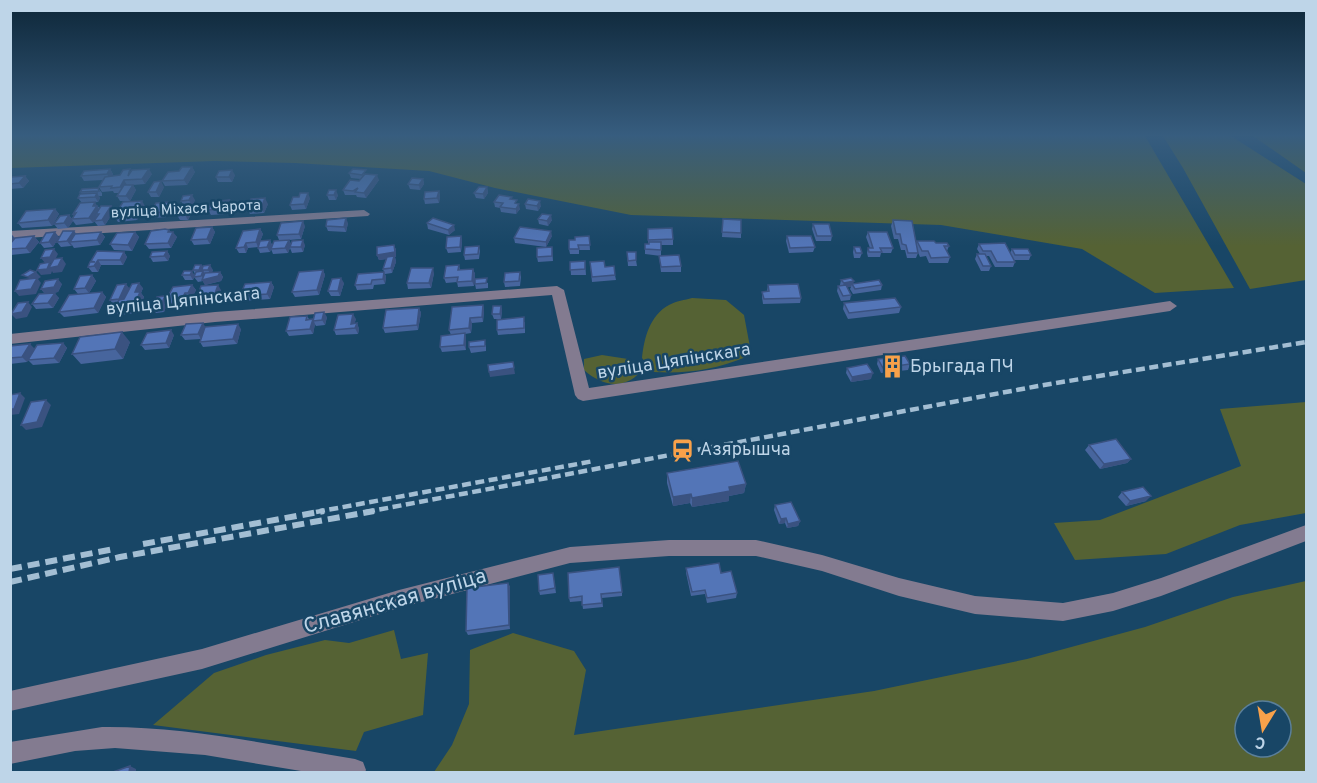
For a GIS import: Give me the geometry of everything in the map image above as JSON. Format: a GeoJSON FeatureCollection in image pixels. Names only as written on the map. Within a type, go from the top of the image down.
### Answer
{"type":"FeatureCollection","features":[{"type":"Feature","properties":{"kind":"street","name":"вуліца Міхася Чарота"},"geometry":{"type":"LineString","coordinates":[[10,235],[364,213]]}},
{"type":"Feature","properties":{"kind":"street","name":"вуліца Цяпінскага"},"geometry":{"type":"LineString","coordinates":[[10,339],[215,317],[557,290],[583,395],[1170,306]]}},
{"type":"Feature","properties":{"kind":"street","name":"Славянская вуліца"},"geometry":{"type":"LineString","coordinates":[[10,701],[202,659],[399,599],[570,555],[724,546],[756,548],[822,563],[899,587],[975,605],[1063,612],[1113,602],[1161,587],[1306,533]]}},
{"type":"Feature","properties":{"kind":"street"},"geometry":{"type":"LineString","coordinates":[[10,753],[66,742],[112,737],[174,741],[355,770]]}},
{"type":"Feature","properties":{"kind":"green space"},"geometry":{"type":"Polygon","coordinates":[[[435,173],[1166,173],[1234,288],[1155,293],[1082,249],[941,225],[631,215],[495,188],[435,173]]]}},
{"type":"Feature","properties":{"kind":"green space"},"geometry":{"type":"Polygon","coordinates":[[[1186,173],[1288,173],[1306,184],[1306,280],[1250,289],[1186,173]]]}},
{"type":"Feature","properties":{"kind":"green space"},"geometry":{"type":"Polygon","coordinates":[[[692,298],[726,300],[744,315],[750,347],[746,357],[700,370],[653,372],[642,358],[649,328],[662,309],[692,298]]]}},
{"type":"Feature","properties":{"kind":"green space"},"geometry":{"type":"Polygon","coordinates":[[[602,355],[628,359],[639,366],[640,372],[627,382],[619,384],[597,379],[584,370],[584,359],[602,355]]]}},
{"type":"Feature","properties":{"kind":"green space"},"geometry":{"type":"Polygon","coordinates":[[[1306,402],[1306,513],[1240,525],[1166,554],[1075,560],[1054,523],[1100,520],[1241,466],[1220,409],[1306,402]]]}},
{"type":"Feature","properties":{"kind":"green space"},"geometry":{"type":"Polygon","coordinates":[[[1306,581],[1306,772],[434,772],[452,745],[469,704],[470,650],[513,633],[574,651],[586,670],[574,735],[874,691],[1027,659],[1145,627],[1233,597],[1306,581]]]}},
{"type":"Feature","properties":{"kind":"green space"},"geometry":{"type":"Polygon","coordinates":[[[394,630],[401,659],[428,653],[423,715],[364,732],[356,751],[153,725],[214,673],[266,655],[325,640],[349,643],[394,630]]]}},
{"type":"Feature","properties":{"kind":"building"},"geometry":{"type":"Polygon","coordinates":[[[83,173],[108,173],[107,174],[81,176],[83,173]]]}},
{"type":"Feature","properties":{"kind":"building"},"geometry":{"type":"Polygon","coordinates":[[[121,173],[129,173],[128,176],[130,173],[147,173],[142,179],[124,180],[120,187],[99,187],[105,177],[120,175],[121,173]]]}},
{"type":"Feature","properties":{"kind":"building"},"geometry":{"type":"Polygon","coordinates":[[[168,173],[189,173],[184,180],[162,181],[168,173]]]}},
{"type":"Feature","properties":{"kind":"building"},"geometry":{"type":"Polygon","coordinates":[[[218,173],[231,173],[229,177],[216,177],[218,173]]]}},
{"type":"Feature","properties":{"kind":"building"},"geometry":{"type":"Polygon","coordinates":[[[365,174],[377,175],[364,193],[355,192],[358,188],[353,191],[343,190],[350,180],[359,181],[365,174]]]}},
{"type":"Feature","properties":{"kind":"building"},"geometry":{"type":"Polygon","coordinates":[[[25,176],[19,183],[10,184],[11,177],[25,176]]]}},
{"type":"Feature","properties":{"kind":"building"},"geometry":{"type":"Polygon","coordinates":[[[412,178],[423,179],[419,185],[408,184],[412,178]]]}},
{"type":"Feature","properties":{"kind":"building"},"geometry":{"type":"Polygon","coordinates":[[[161,181],[156,192],[148,192],[154,182],[161,181]]]}},
{"type":"Feature","properties":{"kind":"building"},"geometry":{"type":"Polygon","coordinates":[[[124,185],[133,185],[126,196],[117,196],[124,185]]]}},
{"type":"Feature","properties":{"kind":"building"},"geometry":{"type":"Polygon","coordinates":[[[479,187],[487,187],[483,194],[474,193],[479,187]]]}},
{"type":"Feature","properties":{"kind":"building"},"geometry":{"type":"Polygon","coordinates":[[[98,188],[99,191],[80,192],[82,189],[98,188]]]}},
{"type":"Feature","properties":{"kind":"building"},"geometry":{"type":"Polygon","coordinates":[[[329,190],[336,190],[334,195],[327,195],[329,190]]]}},
{"type":"Feature","properties":{"kind":"building"},"geometry":{"type":"Polygon","coordinates":[[[439,191],[437,198],[424,199],[425,192],[439,191]]]}},
{"type":"Feature","properties":{"kind":"building"},"geometry":{"type":"Polygon","coordinates":[[[97,193],[95,197],[78,198],[80,194],[97,193]]]}},
{"type":"Feature","properties":{"kind":"building"},"geometry":{"type":"Polygon","coordinates":[[[300,193],[308,193],[304,204],[290,205],[293,197],[299,197],[300,193]]]}},
{"type":"Feature","properties":{"kind":"building"},"geometry":{"type":"Polygon","coordinates":[[[192,195],[189,200],[181,201],[183,196],[192,195]]]}},
{"type":"Feature","properties":{"kind":"building"},"geometry":{"type":"Polygon","coordinates":[[[499,195],[517,200],[515,203],[519,204],[516,209],[500,207],[503,203],[494,202],[499,195]]]}},
{"type":"Feature","properties":{"kind":"building"},"geometry":{"type":"Polygon","coordinates":[[[265,198],[261,208],[247,209],[251,199],[265,198]]]}},
{"type":"Feature","properties":{"kind":"building"},"geometry":{"type":"Polygon","coordinates":[[[528,199],[540,201],[537,206],[525,204],[528,199]]]}},
{"type":"Feature","properties":{"kind":"building"},"geometry":{"type":"Polygon","coordinates":[[[229,200],[222,209],[208,210],[212,202],[229,200]]]}},
{"type":"Feature","properties":{"kind":"building"},"geometry":{"type":"Polygon","coordinates":[[[142,201],[134,215],[114,216],[123,202],[142,201]]]}},
{"type":"Feature","properties":{"kind":"building"},"geometry":{"type":"Polygon","coordinates":[[[95,202],[93,206],[97,206],[89,218],[72,219],[80,203],[95,202]]]}},
{"type":"Feature","properties":{"kind":"building"},"geometry":{"type":"Polygon","coordinates":[[[170,202],[164,212],[150,213],[156,203],[170,202]]]}},
{"type":"Feature","properties":{"kind":"building"},"geometry":{"type":"Polygon","coordinates":[[[101,206],[111,206],[102,220],[94,221],[99,214],[96,214],[101,206]]]}},
{"type":"Feature","properties":{"kind":"building"},"geometry":{"type":"Polygon","coordinates":[[[55,209],[48,220],[18,223],[26,211],[55,209]]]}},
{"type":"Feature","properties":{"kind":"building"},"geometry":{"type":"Polygon","coordinates":[[[188,209],[185,215],[177,215],[179,210],[188,209]]]}},
{"type":"Feature","properties":{"kind":"building"},"geometry":{"type":"Polygon","coordinates":[[[542,214],[551,215],[547,221],[538,219],[542,214]]]}},
{"type":"Feature","properties":{"kind":"building"},"geometry":{"type":"Polygon","coordinates":[[[69,215],[64,223],[54,224],[60,216],[69,215]]]}},
{"type":"Feature","properties":{"kind":"building"},"geometry":{"type":"Polygon","coordinates":[[[346,218],[344,227],[326,226],[327,220],[346,218]]]}},
{"type":"Feature","properties":{"kind":"building"},"geometry":{"type":"Polygon","coordinates":[[[433,218],[454,225],[448,230],[427,223],[433,218]]]}},
{"type":"Feature","properties":{"kind":"building"},"geometry":{"type":"Polygon","coordinates":[[[723,219],[741,220],[741,233],[722,232],[723,219]]]}},
{"type":"Feature","properties":{"kind":"building"},"geometry":{"type":"Polygon","coordinates":[[[893,220],[912,221],[918,253],[908,253],[906,245],[902,244],[900,234],[896,234],[893,220]]]}},
{"type":"Feature","properties":{"kind":"building"},"geometry":{"type":"Polygon","coordinates":[[[303,221],[299,234],[277,235],[281,223],[303,221]]]}},
{"type":"Feature","properties":{"kind":"building"},"geometry":{"type":"Polygon","coordinates":[[[813,224],[829,224],[832,236],[817,236],[813,224]]]}},
{"type":"Feature","properties":{"kind":"building"},"geometry":{"type":"Polygon","coordinates":[[[212,227],[207,239],[191,240],[196,228],[212,227]]]}},
{"type":"Feature","properties":{"kind":"building"},"geometry":{"type":"Polygon","coordinates":[[[520,227],[551,231],[546,242],[514,238],[520,227]]]}},
{"type":"Feature","properties":{"kind":"building"},"geometry":{"type":"Polygon","coordinates":[[[672,228],[673,239],[648,240],[648,229],[672,228]]]}},
{"type":"Feature","properties":{"kind":"building"},"geometry":{"type":"Polygon","coordinates":[[[165,229],[173,232],[168,243],[145,244],[151,231],[165,229]]]}},
{"type":"Feature","properties":{"kind":"building"},"geometry":{"type":"Polygon","coordinates":[[[260,229],[256,242],[246,243],[244,247],[236,248],[243,231],[260,229]]]}},
{"type":"Feature","properties":{"kind":"building"},"geometry":{"type":"Polygon","coordinates":[[[63,231],[74,231],[67,241],[57,242],[63,231]]]}},
{"type":"Feature","properties":{"kind":"building"},"geometry":{"type":"Polygon","coordinates":[[[55,232],[49,242],[40,243],[46,233],[55,232]]]}},
{"type":"Feature","properties":{"kind":"building"},"geometry":{"type":"Polygon","coordinates":[[[101,232],[97,240],[70,242],[75,234],[101,232]]]}},
{"type":"Feature","properties":{"kind":"building"},"geometry":{"type":"Polygon","coordinates":[[[135,232],[128,245],[110,244],[117,233],[135,232]]]}},
{"type":"Feature","properties":{"kind":"building"},"geometry":{"type":"Polygon","coordinates":[[[868,232],[887,232],[893,248],[880,248],[882,252],[869,252],[868,248],[873,248],[868,232]]]}},
{"type":"Feature","properties":{"kind":"building"},"geometry":{"type":"Polygon","coordinates":[[[34,236],[26,248],[10,249],[10,244],[15,238],[34,236]]]}},
{"type":"Feature","properties":{"kind":"building"},"geometry":{"type":"Polygon","coordinates":[[[461,236],[460,247],[446,248],[447,237],[461,236]]]}},
{"type":"Feature","properties":{"kind":"building"},"geometry":{"type":"Polygon","coordinates":[[[589,236],[590,245],[578,245],[579,249],[569,249],[569,240],[589,236]]]}},
{"type":"Feature","properties":{"kind":"building"},"geometry":{"type":"Polygon","coordinates":[[[787,236],[811,236],[815,247],[790,248],[787,236]]]}},
{"type":"Feature","properties":{"kind":"building"},"geometry":{"type":"Polygon","coordinates":[[[270,240],[267,247],[258,248],[260,241],[270,240]]]}},
{"type":"Feature","properties":{"kind":"building"},"geometry":{"type":"Polygon","coordinates":[[[289,240],[285,248],[271,249],[274,241],[289,240]]]}},
{"type":"Feature","properties":{"kind":"building"},"geometry":{"type":"Polygon","coordinates":[[[303,240],[301,247],[290,247],[292,241],[303,240]]]}},
{"type":"Feature","properties":{"kind":"building"},"geometry":{"type":"Polygon","coordinates":[[[917,241],[947,243],[949,246],[944,246],[950,257],[931,258],[928,251],[922,251],[917,241]]]}},
{"type":"Feature","properties":{"kind":"building"},"geometry":{"type":"Polygon","coordinates":[[[661,242],[661,250],[645,249],[645,244],[661,242]]]}},
{"type":"Feature","properties":{"kind":"building"},"geometry":{"type":"Polygon","coordinates":[[[1005,243],[1015,262],[997,262],[991,251],[983,251],[979,244],[1005,243]]]}},
{"type":"Feature","properties":{"kind":"building"},"geometry":{"type":"Polygon","coordinates":[[[394,245],[395,252],[377,255],[377,247],[394,245]]]}},
{"type":"Feature","properties":{"kind":"building"},"geometry":{"type":"Polygon","coordinates":[[[479,246],[478,254],[464,255],[465,247],[479,246]]]}},
{"type":"Feature","properties":{"kind":"building"},"geometry":{"type":"Polygon","coordinates":[[[552,247],[552,256],[537,257],[537,248],[552,247]]]}},
{"type":"Feature","properties":{"kind":"building"},"geometry":{"type":"Polygon","coordinates":[[[854,247],[860,247],[862,253],[856,253],[854,247]]]}},
{"type":"Feature","properties":{"kind":"building"},"geometry":{"type":"Polygon","coordinates":[[[54,249],[50,257],[41,258],[45,250],[54,249]]]}},
{"type":"Feature","properties":{"kind":"building"},"geometry":{"type":"Polygon","coordinates":[[[1012,249],[1028,249],[1031,255],[1015,255],[1012,249]]]}},
{"type":"Feature","properties":{"kind":"building"},"geometry":{"type":"Polygon","coordinates":[[[97,251],[124,252],[120,260],[98,260],[94,266],[88,267],[90,262],[95,262],[91,261],[97,251]]]}},
{"type":"Feature","properties":{"kind":"building"},"geometry":{"type":"Polygon","coordinates":[[[167,251],[164,256],[150,257],[152,252],[167,251]]]}},
{"type":"Feature","properties":{"kind":"building"},"geometry":{"type":"Polygon","coordinates":[[[627,252],[636,252],[636,260],[628,261],[627,252]]]}},
{"type":"Feature","properties":{"kind":"building"},"geometry":{"type":"Polygon","coordinates":[[[977,254],[985,254],[991,266],[983,266],[977,254]]]}},
{"type":"Feature","properties":{"kind":"building"},"geometry":{"type":"Polygon","coordinates":[[[679,255],[681,266],[661,267],[659,256],[679,255]]]}},
{"type":"Feature","properties":{"kind":"building"},"geometry":{"type":"Polygon","coordinates":[[[394,256],[391,268],[383,269],[387,257],[394,256]]]}},
{"type":"Feature","properties":{"kind":"building"},"geometry":{"type":"Polygon","coordinates":[[[62,258],[58,266],[49,268],[54,259],[62,258]]]}},
{"type":"Feature","properties":{"kind":"building"},"geometry":{"type":"Polygon","coordinates":[[[585,261],[585,269],[570,270],[570,262],[585,261]]]}},
{"type":"Feature","properties":{"kind":"building"},"geometry":{"type":"Polygon","coordinates":[[[604,261],[605,267],[614,266],[615,275],[592,277],[590,262],[604,261]]]}},
{"type":"Feature","properties":{"kind":"building"},"geometry":{"type":"Polygon","coordinates":[[[50,262],[47,269],[37,270],[40,264],[50,262]]]}},
{"type":"Feature","properties":{"kind":"building"},"geometry":{"type":"Polygon","coordinates":[[[195,265],[201,265],[199,270],[193,270],[195,265]]]}},
{"type":"Feature","properties":{"kind":"building"},"geometry":{"type":"Polygon","coordinates":[[[210,265],[208,270],[202,270],[203,266],[210,265]]]}},
{"type":"Feature","properties":{"kind":"building"},"geometry":{"type":"Polygon","coordinates":[[[459,265],[458,270],[473,269],[472,281],[457,282],[458,277],[444,278],[446,266],[459,265]]]}},
{"type":"Feature","properties":{"kind":"building"},"geometry":{"type":"Polygon","coordinates":[[[411,268],[433,268],[429,283],[407,283],[411,268]]]}},
{"type":"Feature","properties":{"kind":"building"},"geometry":{"type":"Polygon","coordinates":[[[30,270],[36,272],[28,277],[22,275],[30,270]]]}},
{"type":"Feature","properties":{"kind":"building"},"geometry":{"type":"Polygon","coordinates":[[[323,270],[317,290],[292,292],[299,272],[323,270]]]}},
{"type":"Feature","properties":{"kind":"building"},"geometry":{"type":"Polygon","coordinates":[[[184,271],[192,271],[190,275],[182,275],[184,271]]]}},
{"type":"Feature","properties":{"kind":"building"},"geometry":{"type":"Polygon","coordinates":[[[203,271],[201,276],[194,277],[196,272],[203,271]]]}},
{"type":"Feature","properties":{"kind":"building"},"geometry":{"type":"Polygon","coordinates":[[[220,272],[218,276],[202,280],[205,273],[220,272]]]}},
{"type":"Feature","properties":{"kind":"building"},"geometry":{"type":"Polygon","coordinates":[[[384,272],[383,279],[372,280],[371,284],[355,285],[358,274],[384,272]]]}},
{"type":"Feature","properties":{"kind":"building"},"geometry":{"type":"Polygon","coordinates":[[[520,272],[519,281],[504,282],[505,273],[520,272]]]}},
{"type":"Feature","properties":{"kind":"building"},"geometry":{"type":"Polygon","coordinates":[[[92,275],[85,288],[74,289],[80,276],[92,275]]]}},
{"type":"Feature","properties":{"kind":"building"},"geometry":{"type":"Polygon","coordinates":[[[37,278],[31,289],[15,291],[20,280],[37,278]]]}},
{"type":"Feature","properties":{"kind":"building"},"geometry":{"type":"Polygon","coordinates":[[[341,278],[338,291],[328,291],[332,279],[341,278]]]}},
{"type":"Feature","properties":{"kind":"building"},"geometry":{"type":"Polygon","coordinates":[[[487,278],[486,283],[475,284],[475,279],[487,278]]]}},
{"type":"Feature","properties":{"kind":"building"},"geometry":{"type":"Polygon","coordinates":[[[851,278],[854,281],[844,283],[841,280],[851,278]]]}},
{"type":"Feature","properties":{"kind":"building"},"geometry":{"type":"Polygon","coordinates":[[[58,279],[54,287],[41,289],[45,281],[58,279]]]}},
{"type":"Feature","properties":{"kind":"building"},"geometry":{"type":"Polygon","coordinates":[[[879,280],[882,285],[855,289],[852,284],[879,280]]]}},
{"type":"Feature","properties":{"kind":"building"},"geometry":{"type":"Polygon","coordinates":[[[271,282],[267,294],[240,296],[245,284],[271,282]]]}},
{"type":"Feature","properties":{"kind":"building"},"geometry":{"type":"Polygon","coordinates":[[[139,283],[135,292],[140,292],[133,308],[114,309],[119,300],[124,299],[132,284],[139,283]]]}},
{"type":"Feature","properties":{"kind":"building"},"geometry":{"type":"Polygon","coordinates":[[[126,284],[119,299],[110,300],[117,285],[126,284]]]}},
{"type":"Feature","properties":{"kind":"building"},"geometry":{"type":"Polygon","coordinates":[[[798,284],[801,298],[764,299],[762,292],[769,291],[768,285],[798,284]]]}},
{"type":"Feature","properties":{"kind":"building"},"geometry":{"type":"Polygon","coordinates":[[[192,285],[180,303],[164,304],[173,287],[192,285]]]}},
{"type":"Feature","properties":{"kind":"building"},"geometry":{"type":"Polygon","coordinates":[[[218,285],[213,299],[196,301],[201,286],[218,285]]]}},
{"type":"Feature","properties":{"kind":"building"},"geometry":{"type":"Polygon","coordinates":[[[846,285],[851,295],[843,296],[838,286],[846,285]]]}},
{"type":"Feature","properties":{"kind":"building"},"geometry":{"type":"Polygon","coordinates":[[[102,292],[94,308],[59,312],[69,295],[102,292]]]}},
{"type":"Feature","properties":{"kind":"building"},"geometry":{"type":"Polygon","coordinates":[[[55,293],[48,303],[32,304],[39,294],[55,293]]]}},
{"type":"Feature","properties":{"kind":"building"},"geometry":{"type":"Polygon","coordinates":[[[165,296],[160,307],[152,308],[157,297],[165,296]]]}},
{"type":"Feature","properties":{"kind":"building"},"geometry":{"type":"Polygon","coordinates":[[[895,298],[901,307],[849,313],[844,303],[895,298]]]}},
{"type":"Feature","properties":{"kind":"building"},"geometry":{"type":"Polygon","coordinates":[[[28,302],[22,312],[11,314],[18,303],[28,302]]]}},
{"type":"Feature","properties":{"kind":"building"},"geometry":{"type":"Polygon","coordinates":[[[483,305],[482,317],[470,318],[469,328],[449,330],[452,307],[483,305]]]}},
{"type":"Feature","properties":{"kind":"building"},"geometry":{"type":"Polygon","coordinates":[[[493,306],[501,306],[500,314],[492,314],[493,306]]]}},
{"type":"Feature","properties":{"kind":"building"},"geometry":{"type":"Polygon","coordinates":[[[419,308],[417,325],[383,328],[386,310],[419,308]]]}},
{"type":"Feature","properties":{"kind":"building"},"geometry":{"type":"Polygon","coordinates":[[[324,312],[322,320],[313,321],[315,313],[324,312]]]}},
{"type":"Feature","properties":{"kind":"building"},"geometry":{"type":"Polygon","coordinates":[[[353,314],[351,324],[357,323],[355,328],[334,330],[338,315],[353,314]]]}},
{"type":"Feature","properties":{"kind":"building"},"geometry":{"type":"Polygon","coordinates":[[[307,316],[306,320],[313,319],[310,329],[286,331],[290,317],[307,316]]]}},
{"type":"Feature","properties":{"kind":"building"},"geometry":{"type":"Polygon","coordinates":[[[524,317],[524,328],[497,330],[497,320],[524,317]]]}},
{"type":"Feature","properties":{"kind":"building"},"geometry":{"type":"Polygon","coordinates":[[[203,323],[198,334],[181,335],[186,324],[203,323]]]}},
{"type":"Feature","properties":{"kind":"building"},"geometry":{"type":"Polygon","coordinates":[[[238,324],[233,339],[200,342],[205,327],[238,324]]]}},
{"type":"Feature","properties":{"kind":"building"},"geometry":{"type":"Polygon","coordinates":[[[171,330],[166,343],[141,345],[147,333],[171,330]]]}},
{"type":"Feature","properties":{"kind":"building"},"geometry":{"type":"Polygon","coordinates":[[[122,332],[115,349],[72,354],[80,337],[122,332]]]}},
{"type":"Feature","properties":{"kind":"building"},"geometry":{"type":"Polygon","coordinates":[[[465,333],[464,345],[440,347],[441,336],[465,333]]]}},
{"type":"Feature","properties":{"kind":"building"},"geometry":{"type":"Polygon","coordinates":[[[485,340],[485,346],[469,347],[469,342],[485,340]]]}},
{"type":"Feature","properties":{"kind":"building"},"geometry":{"type":"Polygon","coordinates":[[[63,343],[54,358],[28,360],[37,345],[63,343]]]}},
{"type":"Feature","properties":{"kind":"building"},"geometry":{"type":"Polygon","coordinates":[[[30,344],[22,357],[10,358],[10,346],[30,344]]]}},
{"type":"Feature","properties":{"kind":"building"},"geometry":{"type":"Polygon","coordinates":[[[905,356],[910,364],[883,368],[878,359],[905,356]]]}},
{"type":"Feature","properties":{"kind":"building"},"geometry":{"type":"Polygon","coordinates":[[[513,362],[514,368],[489,372],[488,365],[513,362]]]}},
{"type":"Feature","properties":{"kind":"building"},"geometry":{"type":"Polygon","coordinates":[[[867,364],[873,373],[852,377],[847,368],[867,364]]]}},
{"type":"Feature","properties":{"kind":"building"},"geometry":{"type":"Polygon","coordinates":[[[20,393],[14,409],[10,409],[10,395],[20,393]]]}},
{"type":"Feature","properties":{"kind":"building"},"geometry":{"type":"Polygon","coordinates":[[[46,400],[37,422],[21,425],[31,402],[46,400]]]}},
{"type":"Feature","properties":{"kind":"building"},"geometry":{"type":"Polygon","coordinates":[[[1116,439],[1131,459],[1104,464],[1089,445],[1116,439]]]}},
{"type":"Feature","properties":{"kind":"building"},"geometry":{"type":"Polygon","coordinates":[[[738,461],[746,484],[729,487],[730,491],[692,498],[691,494],[673,497],[667,473],[738,461]]]}},
{"type":"Feature","properties":{"kind":"building"},"geometry":{"type":"Polygon","coordinates":[[[1143,487],[1151,496],[1130,501],[1122,492],[1143,487]]]}},
{"type":"Feature","properties":{"kind":"building"},"geometry":{"type":"Polygon","coordinates":[[[791,502],[800,521],[788,524],[786,518],[781,519],[775,505],[791,502]]]}},
{"type":"Feature","properties":{"kind":"building"},"geometry":{"type":"Polygon","coordinates":[[[719,563],[721,573],[731,571],[737,593],[707,598],[705,590],[692,592],[686,568],[719,563]]]}},
{"type":"Feature","properties":{"kind":"building"},"geometry":{"type":"Polygon","coordinates":[[[619,567],[622,592],[601,594],[602,603],[582,605],[582,596],[569,598],[568,573],[619,567]]]}},
{"type":"Feature","properties":{"kind":"building"},"geometry":{"type":"Polygon","coordinates":[[[553,573],[555,588],[539,591],[538,575],[553,573]]]}},
{"type":"Feature","properties":{"kind":"building"},"geometry":{"type":"Polygon","coordinates":[[[508,583],[509,625],[466,631],[467,588],[508,583]]]}},
{"type":"Feature","properties":{"kind":"building"},"geometry":{"type":"Polygon","coordinates":[[[130,766],[129,772],[113,772],[130,766]]]}},
{"type":"Feature","properties":{"kind":"railway"},"geometry":{"type":"LineString","coordinates":[[366,512],[1038,386],[1306,342]]}},
{"type":"Feature","properties":{"kind":"railway"},"geometry":{"type":"LineString","coordinates":[[316,512],[594,461]]}},
{"type":"Feature","properties":{"kind":"railway"},"geometry":{"type":"LineString","coordinates":[[143,544],[324,511]]}},
{"type":"Feature","properties":{"kind":"railway"},"geometry":{"type":"LineString","coordinates":[[10,582],[120,557],[374,511]]}},
{"type":"Feature","properties":{"kind":"railway"},"geometry":{"type":"LineString","coordinates":[[10,569],[114,549]]}},
{"type":"Feature","properties":{"kind":"place","name":"Брыгада ПЧ"},"geometry":{"type":"Point","coordinates":[892,367]}},
{"type":"Feature","properties":{"kind":"place","name":"Азярышча"},"geometry":{"type":"Point","coordinates":[682,450]}}]}
